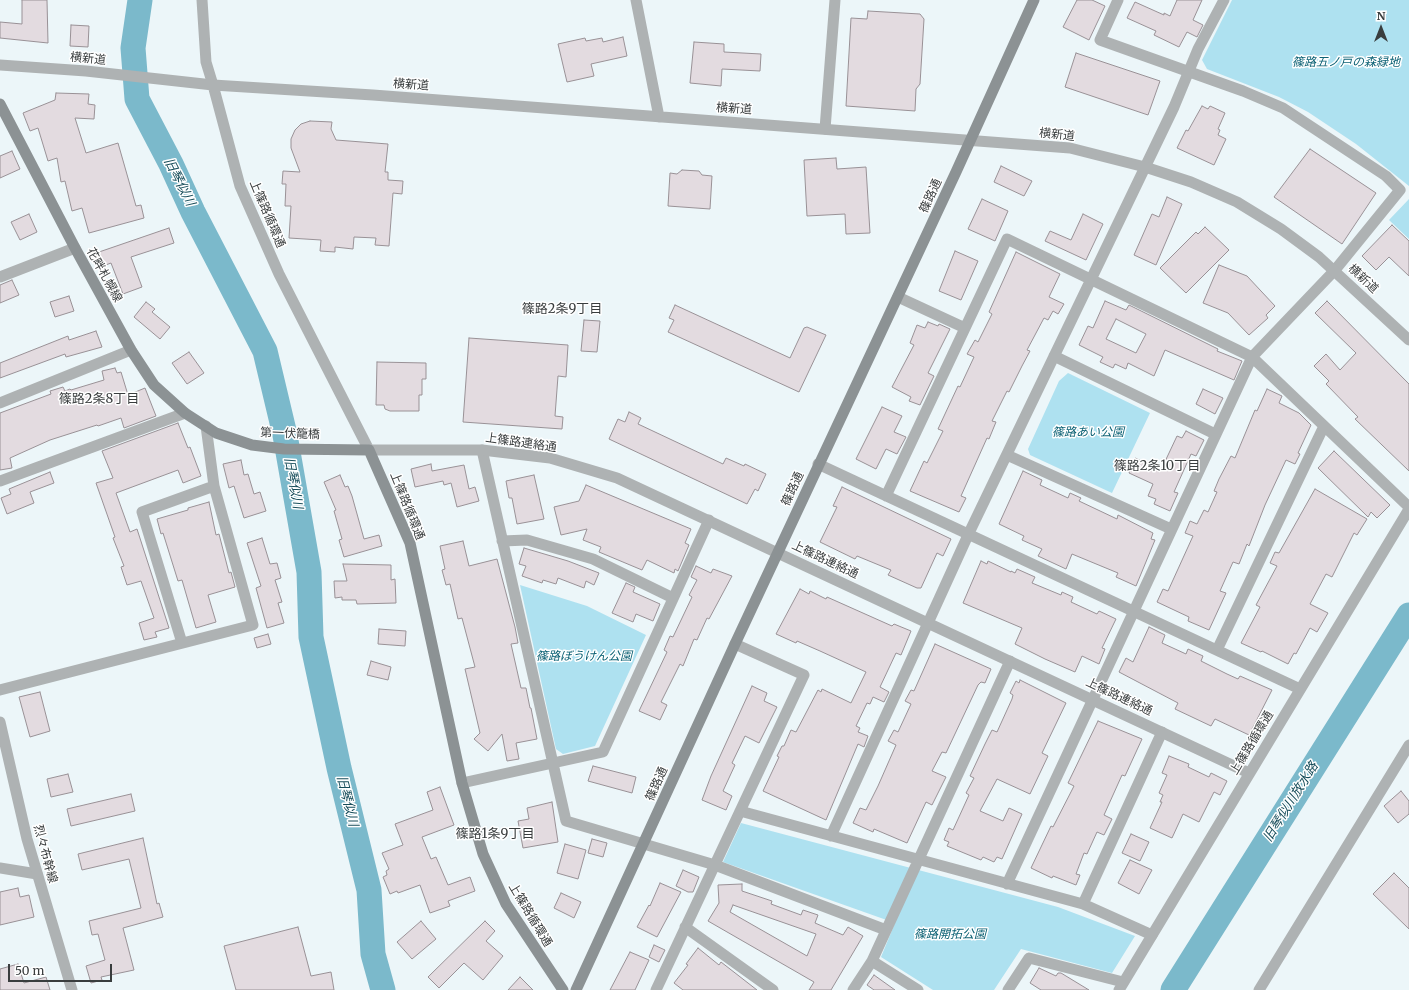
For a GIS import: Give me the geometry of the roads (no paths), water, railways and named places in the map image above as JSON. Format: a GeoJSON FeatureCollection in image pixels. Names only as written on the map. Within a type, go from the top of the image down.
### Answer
{"type":"FeatureCollection","features":[{"type":"Feature","properties":{"kind":"main road","name":"篠路通"},"geometry":{"type":"LineString","coordinates":[[576,990],[644,845],[777,552],[898,297],[1034,0]]}},
{"type":"Feature","properties":{"kind":"main road","name":"花畔札幌線"},"geometry":{"type":"LineString","coordinates":[[0,104],[74,248],[131,350],[154,385],[185,413],[216,433]]}},
{"type":"Feature","properties":{"kind":"main road","name":"第一伏籠橋"},"geometry":{"type":"LineString","coordinates":[[216,433],[252,445],[284,449],[369,450]]}},
{"type":"Feature","properties":{"kind":"main road","name":"上篠路循環通"},"geometry":{"type":"LineString","coordinates":[[369,450],[410,543],[462,783],[483,854],[506,904],[563,990]]}},
{"type":"Feature","properties":{"kind":"street","name":"上篠路循環通"},"geometry":{"type":"LineString","coordinates":[[202,0],[206,62],[240,186],[279,274],[369,450]]}},
{"type":"Feature","properties":{"kind":"street"},"geometry":{"type":"LineString","coordinates":[[636,0],[659,117]]}},
{"type":"Feature","properties":{"kind":"street"},"geometry":{"type":"LineString","coordinates":[[825,129],[835,0]]}},
{"type":"Feature","properties":{"kind":"street"},"geometry":{"type":"LineString","coordinates":[[1007,884],[1091,699],[1252,357],[1335,270],[1400,190],[1386,176],[1283,108],[1100,40],[1118,0]]}},
{"type":"Feature","properties":{"kind":"street"},"geometry":{"type":"LineString","coordinates":[[831,836],[930,622],[969,533],[1145,166],[1188,72],[1224,0]]}},
{"type":"Feature","properties":{"kind":"street","name":"横新道"},"geometry":{"type":"LineString","coordinates":[[0,65],[101,73],[213,85],[1070,148],[1145,166],[1191,182],[1237,202],[1281,229],[1335,270],[1409,340]]}},
{"type":"Feature","properties":{"kind":"street"},"geometry":{"type":"LineString","coordinates":[[886,496],[1007,239],[1091,278],[1252,357],[1409,508]]}},
{"type":"Feature","properties":{"kind":"street"},"geometry":{"type":"LineString","coordinates":[[0,277],[74,248]]}},
{"type":"Feature","properties":{"kind":"street"},"geometry":{"type":"LineString","coordinates":[[898,297],[965,328]]}},
{"type":"Feature","properties":{"kind":"street"},"geometry":{"type":"LineString","coordinates":[[0,403],[131,350]]}},
{"type":"Feature","properties":{"kind":"street"},"geometry":{"type":"LineString","coordinates":[[1054,356],[1215,434]]}},
{"type":"Feature","properties":{"kind":"street"},"geometry":{"type":"LineString","coordinates":[[0,481],[185,413]]}},
{"type":"Feature","properties":{"kind":"street"},"geometry":{"type":"LineString","coordinates":[[0,690],[253,625],[214,486],[206,426]]}},
{"type":"Feature","properties":{"kind":"street"},"geometry":{"type":"LineString","coordinates":[[1217,650],[1324,426]]}},
{"type":"Feature","properties":{"kind":"street","name":"上篠路連絡通"},"geometry":{"type":"LineString","coordinates":[[369,450],[482,450],[550,458],[617,478],[930,622],[1249,773]]}},
{"type":"Feature","properties":{"kind":"street"},"geometry":{"type":"LineString","coordinates":[[482,450],[566,821],[715,865],[886,930]]}},
{"type":"Feature","properties":{"kind":"street"},"geometry":{"type":"LineString","coordinates":[[1007,455],[1171,529]]}},
{"type":"Feature","properties":{"kind":"street"},"geometry":{"type":"LineString","coordinates":[[818,464],[969,533],[1300,689]]}},
{"type":"Feature","properties":{"kind":"street"},"geometry":{"type":"LineString","coordinates":[[182,644],[142,512],[214,486]]}},
{"type":"Feature","properties":{"kind":"street","name":"上篠路循環通"},"geometry":{"type":"LineString","coordinates":[[1121,986],[1409,508]]}},
{"type":"Feature","properties":{"kind":"street"},"geometry":{"type":"LineString","coordinates":[[462,783],[603,752],[709,520]]}},
{"type":"Feature","properties":{"kind":"street"},"geometry":{"type":"LineString","coordinates":[[502,541],[527,540],[593,559],[673,598]]}},
{"type":"Feature","properties":{"kind":"street"},"geometry":{"type":"LineString","coordinates":[[656,990],[804,675],[735,644]]}},
{"type":"Feature","properties":{"kind":"street"},"geometry":{"type":"LineString","coordinates":[[853,990],[872,961],[1010,661]]}},
{"type":"Feature","properties":{"kind":"street","name":"烈々布幹線"},"geometry":{"type":"LineString","coordinates":[[0,722],[37,874],[72,990]]}},
{"type":"Feature","properties":{"kind":"street"},"geometry":{"type":"LineString","coordinates":[[1083,904],[1162,732]]}},
{"type":"Feature","properties":{"kind":"street"},"geometry":{"type":"LineString","coordinates":[[1259,990],[1409,746]]}},
{"type":"Feature","properties":{"kind":"street"},"geometry":{"type":"LineString","coordinates":[[740,811],[1083,904],[1152,935]]}},
{"type":"Feature","properties":{"kind":"street"},"geometry":{"type":"LineString","coordinates":[[0,868],[37,874]]}},
{"type":"Feature","properties":{"kind":"street"},"geometry":{"type":"LineString","coordinates":[[685,928],[773,990]]}},
{"type":"Feature","properties":{"kind":"street"},"geometry":{"type":"LineString","coordinates":[[1008,990],[1029,958],[1121,986]]}},
{"type":"Feature","properties":{"kind":"street"},"geometry":{"type":"LineString","coordinates":[[872,961],[918,990]]}},
{"type":"Feature","properties":{"kind":"waterway","name":"旧琴似川"},"geometry":{"type":"LineString","coordinates":[[140,0],[133,48],[137,99],[171,164],[193,212],[265,351],[285,435],[309,572],[311,637],[339,768],[369,890],[373,954],[383,990]]}},
{"type":"Feature","properties":{"kind":"waterway","name":"旧琴似川放水路"},"geometry":{"type":"LineString","coordinates":[[1173,990],[1409,615]]}},
{"type":"Feature","properties":{"kind":"district","name":"篠路2条9丁目"},"geometry":{"type":"Point","coordinates":[562,309]}},
{"type":"Feature","properties":{"kind":"district","name":"篠路2条8丁目"},"geometry":{"type":"Point","coordinates":[99,399]}},
{"type":"Feature","properties":{"kind":"district","name":"篠路2条10丁目"},"geometry":{"type":"Point","coordinates":[1157,466]}},
{"type":"Feature","properties":{"kind":"district","name":"篠路1条9丁目"},"geometry":{"type":"Point","coordinates":[495,834]}},
{"type":"Feature","properties":{"kind":"park label","name":"篠路五ノ戸の森緑地"},"geometry":{"type":"Point","coordinates":[1346,63]}},
{"type":"Feature","properties":{"kind":"park label","name":"篠路あい公園"},"geometry":{"type":"Point","coordinates":[1088,433]}},
{"type":"Feature","properties":{"kind":"park label","name":"篠路ぼうけん公園"},"geometry":{"type":"Point","coordinates":[584,657]}},
{"type":"Feature","properties":{"kind":"park label","name":"篠路開拓公園"},"geometry":{"type":"Point","coordinates":[950,935]}}]}
